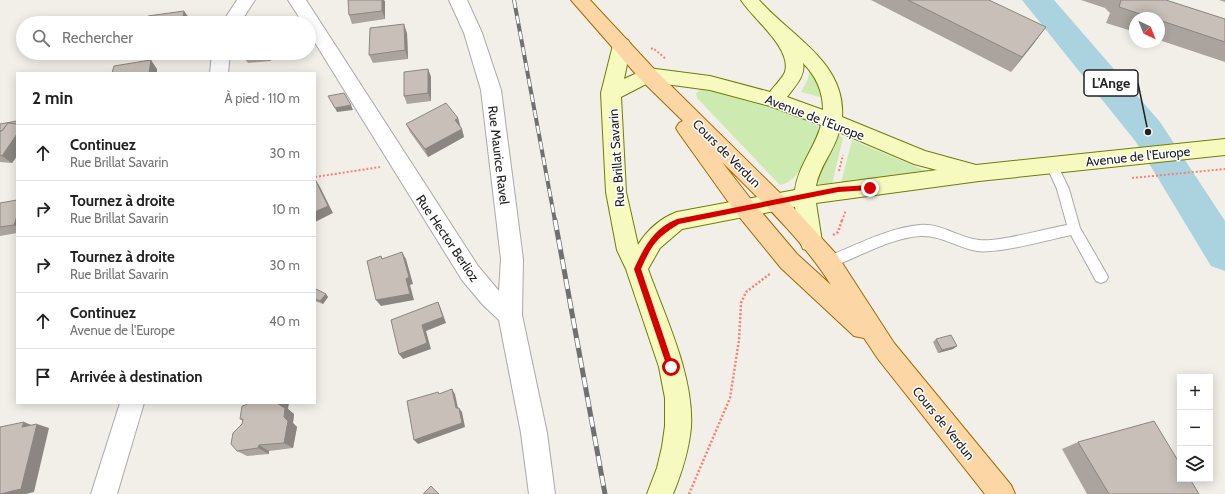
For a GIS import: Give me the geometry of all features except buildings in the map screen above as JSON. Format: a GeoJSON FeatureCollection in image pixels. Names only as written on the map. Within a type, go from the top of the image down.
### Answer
{"type":"FeatureCollection","features":[{"type":"Feature","properties":{"kind":"main road","name":"Cours de Verdun"},"geometry":{"type":"LineString","coordinates":[[580,0],[648,75],[776,202],[813,243],[829,262],[886,351],[1002,494]]}},
{"type":"Feature","properties":{"kind":"main road"},"geometry":{"type":"LineString","coordinates":[[750,0],[781,34],[797,46],[816,64],[830,89],[833,103],[832,121],[821,153],[808,175],[805,196],[813,243]]}},
{"type":"Feature","properties":{"kind":"main road"},"geometry":{"type":"LineString","coordinates":[[774,100],[794,73],[796,66],[795,59],[781,34]]}},
{"type":"Feature","properties":{"kind":"main road","name":"Rue Brillat Savarin"},"geometry":{"type":"LineString","coordinates":[[622,45],[612,93],[616,192],[628,250],[637,269],[671,367],[677,398],[678,426],[675,447],[670,468],[660,494]]}},
{"type":"Feature","properties":{"kind":"main road","name":"Cours de Verdun"},"geometry":{"type":"LineString","coordinates":[[648,75],[745,208],[789,261],[886,351]]}},
{"type":"Feature","properties":{"kind":"main road","name":"Rue Brillat Savarin"},"geometry":{"type":"LineString","coordinates":[[612,93],[648,75]]}},
{"type":"Feature","properties":{"kind":"main road","name":"Avenue de l'Europe"},"geometry":{"type":"LineString","coordinates":[[648,75],[710,83],[774,100],[832,121],[921,158],[979,173]]}},
{"type":"Feature","properties":{"kind":"main road","name":"Avenue de l'Europe"},"geometry":{"type":"LineString","coordinates":[[745,208],[838,190],[870,188],[979,173],[1220,147]]}},
{"type":"Feature","properties":{"kind":"main road"},"geometry":{"type":"LineString","coordinates":[[637,269],[647,247],[659,233],[677,221],[745,208]]}},
{"type":"Feature","properties":{"kind":"street"},"geometry":{"type":"LineString","coordinates":[[234,16],[246,0]]}},
{"type":"Feature","properties":{"kind":"street","name":"Rue Hector Berlioz"},"geometry":{"type":"LineString","coordinates":[[297,0],[307,16]]}},
{"type":"Feature","properties":{"kind":"street","name":"Rue Maurice Ravel"},"geometry":{"type":"LineString","coordinates":[[458,0],[473,33],[491,90],[512,260],[510,316]]}},
{"type":"Feature","properties":{"kind":"street","name":"Rue Hector Berlioz"},"geometry":{"type":"LineString","coordinates":[[316,31],[399,164],[470,273],[491,298],[510,316]]}},
{"type":"Feature","properties":{"kind":"street"},"geometry":{"type":"LineString","coordinates":[[219,72],[220,60]]}},
{"type":"Feature","properties":{"kind":"street"},"geometry":{"type":"LineString","coordinates":[[510,316],[534,433],[542,494]]}},
{"type":"Feature","properties":{"kind":"street"},"geometry":{"type":"LineString","coordinates":[[104,494],[132,404]]}},
{"type":"Feature","properties":{"kind":"lane"},"geometry":{"type":"LineString","coordinates":[[1052,165],[1063,189],[1074,229],[1101,277]]}},
{"type":"Feature","properties":{"kind":"lane"},"geometry":{"type":"LineString","coordinates":[[829,262],[907,232],[923,230],[975,246],[988,246],[1074,229]]}},
{"type":"Feature","properties":{"kind":"path"},"geometry":{"type":"LineString","coordinates":[[813,243],[838,232],[846,210],[836,184],[847,138],[852,130]]}},
{"type":"Feature","properties":{"kind":"path"},"geometry":{"type":"LineString","coordinates":[[316,177],[399,164]]}},
{"type":"Feature","properties":{"kind":"path"},"geometry":{"type":"LineString","coordinates":[[1150,176],[1225,169]]}},
{"type":"Feature","properties":{"kind":"path"},"geometry":{"type":"LineString","coordinates":[[689,494],[728,403],[739,340],[741,303],[746,292],[789,261]]}},
{"type":"Feature","properties":{"kind":"green space"},"geometry":{"type":"Polygon","coordinates":[[[809,72],[814,72],[824,98],[801,92],[808,79],[809,72]]]}},
{"type":"Feature","properties":{"kind":"green space"},"geometry":{"type":"Polygon","coordinates":[[[710,89],[789,112],[818,126],[816,142],[812,151],[801,170],[794,178],[787,183],[780,185],[697,98],[696,93],[700,90],[710,89]]]}},
{"type":"Feature","properties":{"kind":"green space"},"geometry":{"type":"Polygon","coordinates":[[[837,134],[843,138],[832,184],[820,185],[818,182],[824,164],[837,134]]]}},
{"type":"Feature","properties":{"kind":"green space"},"geometry":{"type":"Polygon","coordinates":[[[852,140],[931,173],[841,183],[852,140]]]}},
{"type":"Feature","properties":{"kind":"waterway"},"geometry":{"type":"LineString","coordinates":[[1037,0],[1148,132],[1225,254]]}},
{"type":"Feature","properties":{"kind":"railway"},"geometry":{"type":"LineString","coordinates":[[514,0],[555,221]]}},
{"type":"Feature","properties":{"kind":"railway"},"geometry":{"type":"LineString","coordinates":[[555,220],[605,494]]}},
{"type":"Feature","properties":{"kind":"place","name":"L'Ange"},"geometry":{"type":"Point","coordinates":[1148,132]}},
{"type":"Feature","properties":{"kind":"route"},"geometry":{"type":"LineString","coordinates":[[671,367],[637,269],[647,247],[659,233],[677,221],[838,190],[870,188]]}}]}
